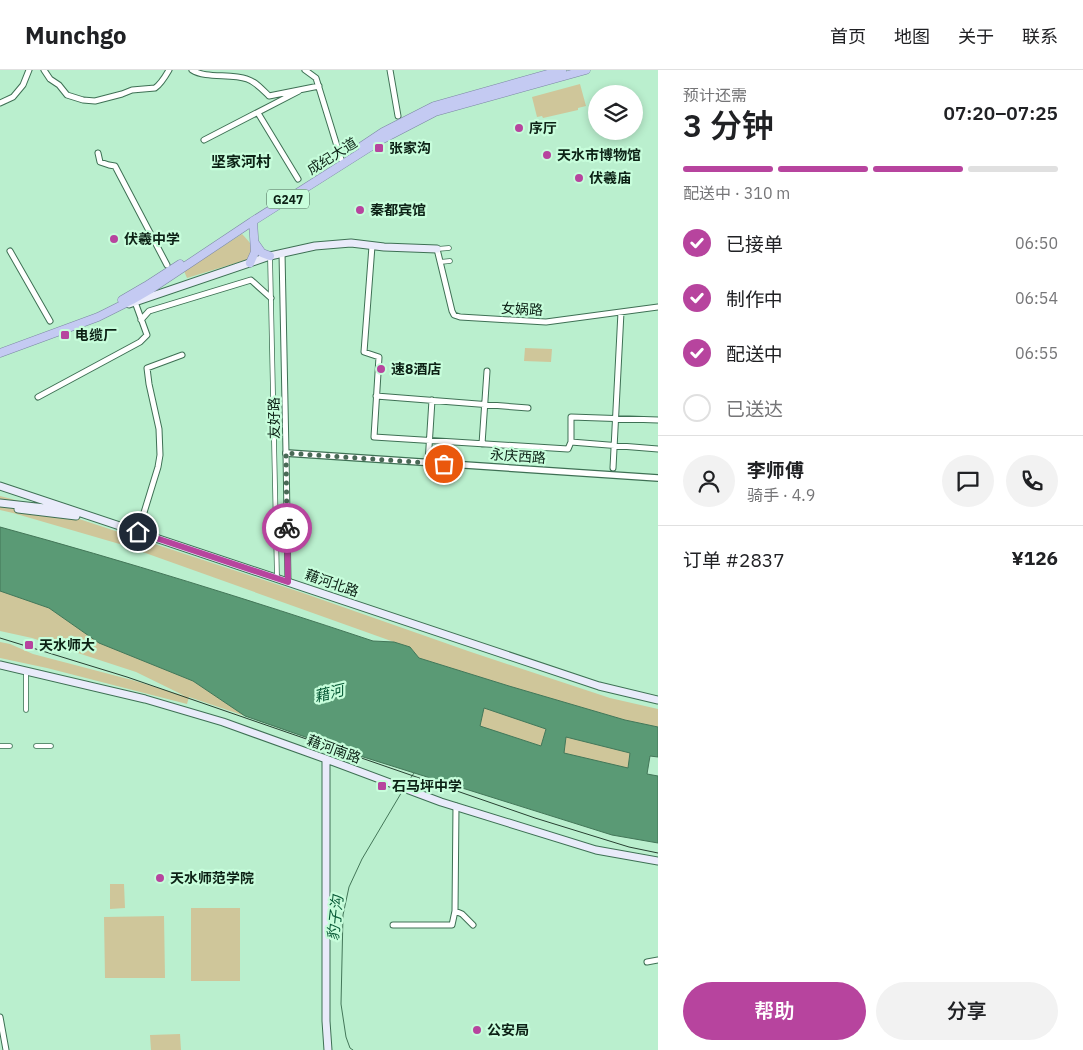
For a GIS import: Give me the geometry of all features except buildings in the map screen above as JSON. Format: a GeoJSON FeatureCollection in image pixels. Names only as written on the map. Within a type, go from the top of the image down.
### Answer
{"type":"FeatureCollection","features":[{"type":"Feature","properties":{"kind":"highway","name":"成纪大道"},"geometry":{"type":"LineString","coordinates":[[0,351],[97,314],[146,286],[383,132],[434,106],[562,70]]}},
{"type":"Feature","properties":{"kind":"highway","name":"成纪大道"},"geometry":{"type":"LineString","coordinates":[[0,351],[98,316],[151,289],[253,221],[381,140],[435,112],[586,70]]}},
{"type":"Feature","properties":{"kind":"highway"},"geometry":{"type":"LineString","coordinates":[[250,263],[255,252],[253,221]]}},
{"type":"Feature","properties":{"kind":"highway"},"geometry":{"type":"LineString","coordinates":[[255,243],[262,253],[270,256]]}},
{"type":"Feature","properties":{"kind":"main road"},"geometry":{"type":"LineString","coordinates":[[97,314],[270,256],[315,246],[351,243],[372,246],[437,249]]}},
{"type":"Feature","properties":{"kind":"main road","name":"藉河北路"},"geometry":{"type":"LineString","coordinates":[[0,486],[598,690],[658,704]]}},
{"type":"Feature","properties":{"kind":"main road","name":"藉河北路"},"geometry":{"type":"LineString","coordinates":[[0,490],[54,508],[76,513]]}},
{"type":"Feature","properties":{"kind":"main road"},"geometry":{"type":"LineString","coordinates":[[0,503],[54,508]]}},
{"type":"Feature","properties":{"kind":"main road"},"geometry":{"type":"LineString","coordinates":[[0,507],[76,513]]}},
{"type":"Feature","properties":{"kind":"main road","name":"藉河北路"},"geometry":{"type":"LineString","coordinates":[[137,534],[277,578],[599,686],[658,700]]}},
{"type":"Feature","properties":{"kind":"main road","name":"藉河南路"},"geometry":{"type":"LineString","coordinates":[[0,665],[146,699],[223,722],[456,806],[596,850],[658,861]]}},
{"type":"Feature","properties":{"kind":"main road"},"geometry":{"type":"LineString","coordinates":[[326,758],[326,1011],[328,1050]]}},
{"type":"Feature","properties":{"kind":"street"},"geometry":{"type":"LineString","coordinates":[[0,103],[13,96],[23,85],[28,70]]}},
{"type":"Feature","properties":{"kind":"street"},"geometry":{"type":"LineString","coordinates":[[44,70],[50,80],[58,85],[67,95],[88,101],[132,90],[155,88],[169,70]]}},
{"type":"Feature","properties":{"kind":"street"},"geometry":{"type":"LineString","coordinates":[[192,70],[211,75],[246,78],[258,85],[269,96],[318,86]]}},
{"type":"Feature","properties":{"kind":"street"},"geometry":{"type":"LineString","coordinates":[[305,70],[316,78],[341,159]]}},
{"type":"Feature","properties":{"kind":"street"},"geometry":{"type":"LineString","coordinates":[[390,70],[398,116]]}},
{"type":"Feature","properties":{"kind":"street"},"geometry":{"type":"LineString","coordinates":[[204,140],[304,88]]}},
{"type":"Feature","properties":{"kind":"street"},"geometry":{"type":"LineString","coordinates":[[258,112],[298,179]]}},
{"type":"Feature","properties":{"kind":"street"},"geometry":{"type":"LineString","coordinates":[[98,153],[100,162],[115,166],[167,265]]}},
{"type":"Feature","properties":{"kind":"street"},"geometry":{"type":"LineString","coordinates":[[372,246],[364,352],[379,358],[374,437],[568,449],[571,442],[571,417],[658,420]]}},
{"type":"Feature","properties":{"kind":"street"},"geometry":{"type":"LineString","coordinates":[[437,249],[450,248]]}},
{"type":"Feature","properties":{"kind":"street","name":"女娲路"},"geometry":{"type":"LineString","coordinates":[[437,249],[452,312],[460,317],[546,322],[658,308]]}},
{"type":"Feature","properties":{"kind":"street"},"geometry":{"type":"LineString","coordinates":[[10,251],[50,321]]}},
{"type":"Feature","properties":{"kind":"street","name":"友好路"},"geometry":{"type":"LineString","coordinates":[[282,253],[288,582]]}},
{"type":"Feature","properties":{"kind":"street","name":"友好路"},"geometry":{"type":"LineString","coordinates":[[270,256],[277,578]]}},
{"type":"Feature","properties":{"kind":"street"},"geometry":{"type":"LineString","coordinates":[[440,262],[450,261]]}},
{"type":"Feature","properties":{"kind":"street"},"geometry":{"type":"LineString","coordinates":[[141,320],[149,311],[251,280],[271,298]]}},
{"type":"Feature","properties":{"kind":"street"},"geometry":{"type":"LineString","coordinates":[[38,398],[140,342],[147,335],[135,302]]}},
{"type":"Feature","properties":{"kind":"street"},"geometry":{"type":"LineString","coordinates":[[613,468],[621,312]]}},
{"type":"Feature","properties":{"kind":"street"},"geometry":{"type":"LineString","coordinates":[[137,534],[160,455],[160,429],[147,368],[182,355]]}},
{"type":"Feature","properties":{"kind":"street"},"geometry":{"type":"LineString","coordinates":[[482,444],[487,371]]}},
{"type":"Feature","properties":{"kind":"street"},"geometry":{"type":"LineString","coordinates":[[376,396],[528,408]]}},
{"type":"Feature","properties":{"kind":"street"},"geometry":{"type":"LineString","coordinates":[[428,463],[432,400]]}},
{"type":"Feature","properties":{"kind":"street"},"geometry":{"type":"LineString","coordinates":[[571,442],[658,449]]}},
{"type":"Feature","properties":{"kind":"street","name":"永庆西路"},"geometry":{"type":"LineString","coordinates":[[286,453],[658,478]]}},
{"type":"Feature","properties":{"kind":"street"},"geometry":{"type":"LineString","coordinates":[[26,671],[26,710]]}},
{"type":"Feature","properties":{"kind":"street"},"geometry":{"type":"LineString","coordinates":[[0,746],[10,746]]}},
{"type":"Feature","properties":{"kind":"street"},"geometry":{"type":"LineString","coordinates":[[36,746],[51,746]]}},
{"type":"Feature","properties":{"kind":"street"},"geometry":{"type":"LineString","coordinates":[[393,926],[452,926],[455,911],[456,806]]}},
{"type":"Feature","properties":{"kind":"street"},"geometry":{"type":"LineString","coordinates":[[455,911],[462,914],[473,924]]}},
{"type":"Feature","properties":{"kind":"street"},"geometry":{"type":"LineString","coordinates":[[647,962],[658,960]]}},
{"type":"Feature","properties":{"kind":"street"},"geometry":{"type":"LineString","coordinates":[[0,1017],[6,1050]]}},
{"type":"Feature","properties":{"kind":"shaded area"},"geometry":{"type":"Polygon","coordinates":[[[580,84],[586,106],[578,108],[578,110],[543,118],[542,116],[537,117],[532,97],[580,84]]]}},
{"type":"Feature","properties":{"kind":"shaded area"},"geometry":{"type":"Polygon","coordinates":[[[242,234],[252,248],[249,259],[187,278],[184,271],[242,234]]]}},
{"type":"Feature","properties":{"kind":"shaded area"},"geometry":{"type":"Polygon","coordinates":[[[525,348],[552,349],[551,362],[524,361],[525,348]]]}},
{"type":"Feature","properties":{"kind":"shaded area"},"geometry":{"type":"Polygon","coordinates":[[[0,496],[46,508],[303,593],[610,698],[658,709],[658,727],[625,720],[419,658],[410,647],[123,545],[0,510],[0,496]]]}},
{"type":"Feature","properties":{"kind":"shaded area"},"geometry":{"type":"Polygon","coordinates":[[[0,591],[49,608],[99,643],[193,681],[245,716],[189,697],[187,704],[47,668],[0,658],[0,642],[10,644],[33,654],[185,696],[136,672],[32,638],[0,631],[0,591]]]}},
{"type":"Feature","properties":{"kind":"shaded area"},"geometry":{"type":"Polygon","coordinates":[[[484,708],[546,729],[541,746],[480,726],[484,708]]]}},
{"type":"Feature","properties":{"kind":"shaded area"},"geometry":{"type":"Polygon","coordinates":[[[566,737],[630,753],[628,769],[564,753],[566,737]]]}},
{"type":"Feature","properties":{"kind":"shaded area"},"geometry":{"type":"Polygon","coordinates":[[[110,884],[124,884],[125,908],[110,909],[110,884]]]}},
{"type":"Feature","properties":{"kind":"shaded area"},"geometry":{"type":"Polygon","coordinates":[[[191,908],[240,908],[240,981],[191,981],[191,908]]]}},
{"type":"Feature","properties":{"kind":"shaded area"},"geometry":{"type":"Polygon","coordinates":[[[164,916],[165,978],[105,978],[104,917],[164,916]]]}},
{"type":"Feature","properties":{"kind":"shaded area"},"geometry":{"type":"Polygon","coordinates":[[[180,1034],[181,1050],[151,1050],[150,1035],[180,1034]]]}},
{"type":"Feature","properties":{"kind":"water","name":"藉河"},"geometry":{"type":"Polygon","coordinates":[[[0,527],[187,581],[373,641],[394,642],[410,647],[419,658],[625,720],[658,727],[658,757],[650,756],[647,774],[658,776],[658,843],[612,835],[357,755],[245,716],[193,681],[99,643],[49,608],[0,591],[0,527]],[[484,708],[480,726],[541,746],[546,729],[484,708]],[[566,737],[564,753],[628,768],[630,753],[566,737]]]}},
{"type":"Feature","properties":{"kind":"waterway","name":"豹子沟"},"geometry":{"type":"LineString","coordinates":[[406,785],[414,773]]}},
{"type":"Feature","properties":{"kind":"waterway","name":"豹子沟"},"geometry":{"type":"LineString","coordinates":[[353,1050],[350,1048],[346,1037],[341,1004],[343,915],[349,887],[362,859],[403,790]]}},
{"type":"Feature","properties":{"kind":"tram line"},"geometry":{"type":"LineString","coordinates":[[0,638],[127,677],[535,818],[629,847],[658,853]]}},
{"type":"Feature","properties":{"kind":"way so far"},"geometry":{"type":"LineString","coordinates":[[287,528],[286,453],[444,464]]}},
{"type":"Feature","properties":{"kind":"place","name":"序厅"},"geometry":{"type":"Point","coordinates":[519,128]}},
{"type":"Feature","properties":{"kind":"place","name":"张家沟"},"geometry":{"type":"Point","coordinates":[379,148]}},
{"type":"Feature","properties":{"kind":"place","name":"天水市博物馆"},"geometry":{"type":"Point","coordinates":[547,155]}},
{"type":"Feature","properties":{"kind":"place","name":"伏羲庙"},"geometry":{"type":"Point","coordinates":[579,178]}},
{"type":"Feature","properties":{"kind":"place","name":"秦都宾馆"},"geometry":{"type":"Point","coordinates":[360,210]}},
{"type":"Feature","properties":{"kind":"place","name":"伏羲中学"},"geometry":{"type":"Point","coordinates":[114,239]}},
{"type":"Feature","properties":{"kind":"place","name":"电缆厂"},"geometry":{"type":"Point","coordinates":[65,335]}},
{"type":"Feature","properties":{"kind":"place","name":"速8酒店"},"geometry":{"type":"Point","coordinates":[381,369]}},
{"type":"Feature","properties":{"kind":"place","name":"天水师大"},"geometry":{"type":"Point","coordinates":[29,645]}},
{"type":"Feature","properties":{"kind":"place","name":"石马坪中学"},"geometry":{"type":"Point","coordinates":[382,786]}},
{"type":"Feature","properties":{"kind":"place","name":"天水师范学院"},"geometry":{"type":"Point","coordinates":[160,878]}},
{"type":"Feature","properties":{"kind":"place","name":"公安局"},"geometry":{"type":"Point","coordinates":[477,1030]}},
{"type":"Feature","properties":{"kind":"district","name":"坚家河村"},"geometry":{"type":"Point","coordinates":[241,161]}},
{"type":"Feature","properties":{"kind":"route"},"geometry":{"type":"LineString","coordinates":[[138,532],[288,582],[287,528]]}}]}
